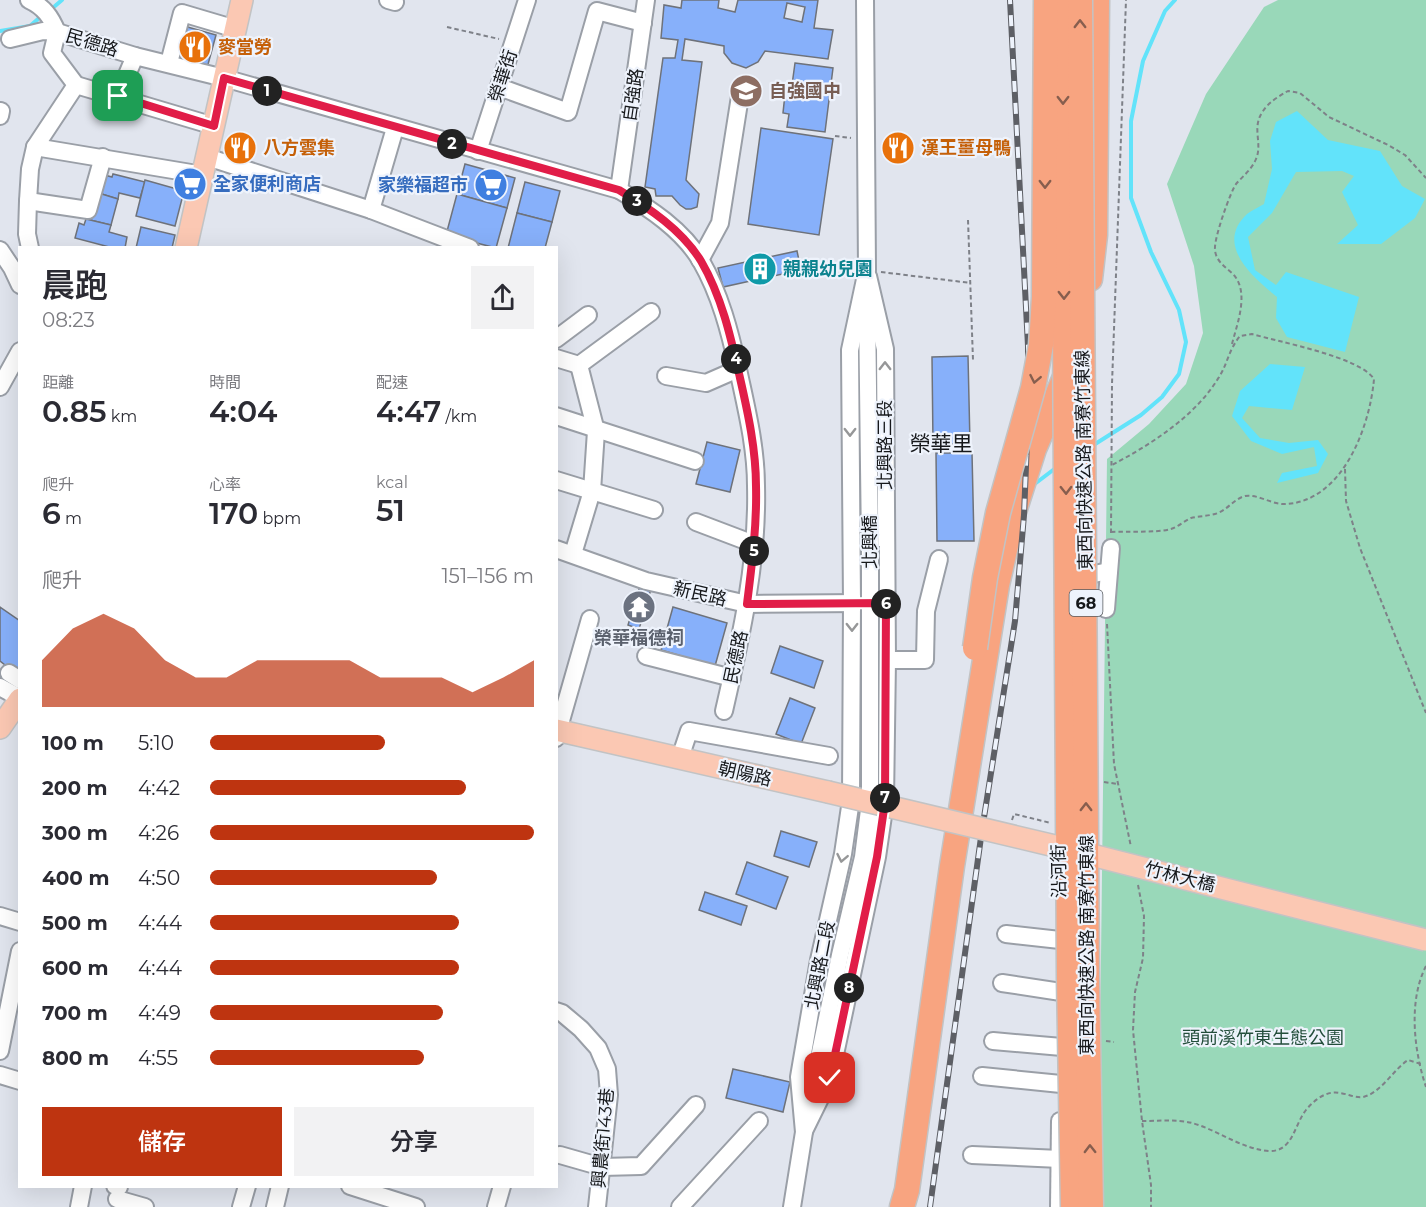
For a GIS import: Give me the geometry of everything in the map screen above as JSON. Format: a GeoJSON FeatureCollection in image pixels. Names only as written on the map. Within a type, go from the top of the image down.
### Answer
{"type":"FeatureCollection","features":[{"type":"Feature","properties":{"kind":"highway"},"geometry":{"type":"LineString","coordinates":[[902,1207],[907,1190],[985,578],[998,513],[1033,387],[1041,345],[1044,297],[1046,0]]}},
{"type":"Feature","properties":{"kind":"highway","name":"東西向快速公路 南寮竹東線"},"geometry":{"type":"LineString","coordinates":[[1063,0],[1069,979],[1073,1207]]}},
{"type":"Feature","properties":{"kind":"highway","name":"東西向快速公路 南寮竹東線"},"geometry":{"type":"LineString","coordinates":[[1080,0],[1087,966],[1091,1207]]}},
{"type":"Feature","properties":{"kind":"highway"},"geometry":{"type":"LineString","coordinates":[[890,1207],[896,1185],[947,866],[987,638],[1012,515],[1034,449],[1061,389],[1076,345],[1088,296],[1095,235],[1097,0]]}},
{"type":"Feature","properties":{"kind":"main road"},"geometry":{"type":"LineString","coordinates":[[186,246],[242,0]]}},
{"type":"Feature","properties":{"kind":"main road"},"geometry":{"type":"LineString","coordinates":[[0,728],[18,701]]}},
{"type":"Feature","properties":{"kind":"main road","name":"朝陽路"},"geometry":{"type":"LineString","coordinates":[[558,733],[680,758],[933,817]]}},
{"type":"Feature","properties":{"kind":"main road","name":"竹林大橋"},"geometry":{"type":"LineString","coordinates":[[933,817],[1426,940]]}},
{"type":"Feature","properties":{"kind":"street"},"geometry":{"type":"LineString","coordinates":[[29,0],[42,8],[51,19],[57,32],[52,53],[76,85],[214,126]]}},
{"type":"Feature","properties":{"kind":"street","name":"榮華街"},"geometry":{"type":"LineString","coordinates":[[478,151],[527,0]]}},
{"type":"Feature","properties":{"kind":"street","name":"自強路"},"geometry":{"type":"LineString","coordinates":[[619,190],[646,0]]}},
{"type":"Feature","properties":{"kind":"street","name":"北興路三段"},"geometry":{"type":"LineString","coordinates":[[865,0],[867,270],[885,349],[887,660],[868,801]]}},
{"type":"Feature","properties":{"kind":"street"},"geometry":{"type":"LineString","coordinates":[[499,87],[568,112],[597,11],[643,23]]}},
{"type":"Feature","properties":{"kind":"street"},"geometry":{"type":"LineString","coordinates":[[169,63],[182,13],[236,28]]}},
{"type":"Feature","properties":{"kind":"street"},"geometry":{"type":"LineString","coordinates":[[10,39],[43,31],[57,32]]}},
{"type":"Feature","properties":{"kind":"street","name":"民德路"},"geometry":{"type":"LineString","coordinates":[[57,32],[135,56],[224,78],[619,190],[648,208],[678,234],[700,260],[719,298],[748,415],[756,484],[754,544],[747,604],[724,711]]}},
{"type":"Feature","properties":{"kind":"street"},"geometry":{"type":"LineString","coordinates":[[118,96],[135,56]]}},
{"type":"Feature","properties":{"kind":"street"},"geometry":{"type":"LineString","coordinates":[[30,246],[27,234],[28,201],[30,169],[35,147],[76,85]]}},
{"type":"Feature","properties":{"kind":"street"},"geometry":{"type":"LineString","coordinates":[[700,260],[720,223],[741,90]]}},
{"type":"Feature","properties":{"kind":"street"},"geometry":{"type":"LineString","coordinates":[[371,210],[395,128]]}},
{"type":"Feature","properties":{"kind":"street"},"geometry":{"type":"LineString","coordinates":[[35,147],[103,157],[205,166],[371,210],[452,244]]}},
{"type":"Feature","properties":{"kind":"street"},"geometry":{"type":"LineString","coordinates":[[28,201],[88,210],[103,157]]}},
{"type":"Feature","properties":{"kind":"street"},"geometry":{"type":"LineString","coordinates":[[0,250],[18,281]]}},
{"type":"Feature","properties":{"kind":"street","name":"北興路三段"},"geometry":{"type":"LineString","coordinates":[[867,270],[850,350],[852,603],[868,801]]}},
{"type":"Feature","properties":{"kind":"street","name":"北興橋"},"geometry":{"type":"LineString","coordinates":[[804,1132],[840,955],[863,857],[868,801],[870,546],[867,270]]}},
{"type":"Feature","properties":{"kind":"street"},"geometry":{"type":"LineString","coordinates":[[579,365],[651,312]]}},
{"type":"Feature","properties":{"kind":"street"},"geometry":{"type":"LineString","coordinates":[[558,338],[588,315]]}},
{"type":"Feature","properties":{"kind":"street"},"geometry":{"type":"LineString","coordinates":[[0,387],[18,355]]}},
{"type":"Feature","properties":{"kind":"street"},"geometry":{"type":"LineString","coordinates":[[558,359],[579,365]]}},
{"type":"Feature","properties":{"kind":"street"},"geometry":{"type":"LineString","coordinates":[[573,554],[592,491],[595,427],[579,365]]}},
{"type":"Feature","properties":{"kind":"street"},"geometry":{"type":"LineString","coordinates":[[666,376],[706,383],[738,369]]}},
{"type":"Feature","properties":{"kind":"street"},"geometry":{"type":"LineString","coordinates":[[558,417],[695,461]]}},
{"type":"Feature","properties":{"kind":"street"},"geometry":{"type":"LineString","coordinates":[[558,481],[654,510]]}},
{"type":"Feature","properties":{"kind":"street"},"geometry":{"type":"LineString","coordinates":[[696,522],[754,544]]}},
{"type":"Feature","properties":{"kind":"street"},"geometry":{"type":"LineString","coordinates":[[1106,609],[1111,540]]}},
{"type":"Feature","properties":{"kind":"street","name":"新民路"},"geometry":{"type":"LineString","coordinates":[[558,550],[646,581],[747,604],[886,603]]}},
{"type":"Feature","properties":{"kind":"street"},"geometry":{"type":"LineString","coordinates":[[887,660],[925,660],[926,611],[939,559]]}},
{"type":"Feature","properties":{"kind":"street","name":"沿河街"},"geometry":{"type":"LineString","coordinates":[[1059,1207],[1062,1047],[1055,597],[1079,578],[1109,571]]}},
{"type":"Feature","properties":{"kind":"street"},"geometry":{"type":"LineString","coordinates":[[558,730],[590,619]]}},
{"type":"Feature","properties":{"kind":"street"},"geometry":{"type":"LineString","coordinates":[[646,656],[732,678]]}},
{"type":"Feature","properties":{"kind":"street"},"geometry":{"type":"LineString","coordinates":[[10,680],[18,694]]}},
{"type":"Feature","properties":{"kind":"street"},"geometry":{"type":"LineString","coordinates":[[680,758],[689,731],[829,756]]}},
{"type":"Feature","properties":{"kind":"street","name":"北興路二段"},"geometry":{"type":"LineString","coordinates":[[792,1207],[804,1132],[799,1077],[819,960],[843,854],[868,801]]}},
{"type":"Feature","properties":{"kind":"street","name":"北興路二段"},"geometry":{"type":"LineString","coordinates":[[804,1132],[830,1078],[877,857],[868,801]]}},
{"type":"Feature","properties":{"kind":"street"},"geometry":{"type":"LineString","coordinates":[[0,916],[18,921]]}},
{"type":"Feature","properties":{"kind":"street"},"geometry":{"type":"LineString","coordinates":[[1390,931],[1426,929]]}},
{"type":"Feature","properties":{"kind":"street"},"geometry":{"type":"LineString","coordinates":[[1390,931],[1426,952]]}},
{"type":"Feature","properties":{"kind":"street"},"geometry":{"type":"LineString","coordinates":[[1006,934],[1060,940]]}},
{"type":"Feature","properties":{"kind":"street"},"geometry":{"type":"LineString","coordinates":[[0,1051],[18,961]]}},
{"type":"Feature","properties":{"kind":"street"},"geometry":{"type":"LineString","coordinates":[[1002,982],[1061,992]]}},
{"type":"Feature","properties":{"kind":"street","name":"興農街143巷"},"geometry":{"type":"LineString","coordinates":[[558,1012],[581,1029],[598,1048],[607,1070],[609,1095],[597,1207]]}},
{"type":"Feature","properties":{"kind":"street"},"geometry":{"type":"LineString","coordinates":[[993,1041],[1062,1047]]}},
{"type":"Feature","properties":{"kind":"street"},"geometry":{"type":"LineString","coordinates":[[0,1075],[18,1080]]}},
{"type":"Feature","properties":{"kind":"street"},"geometry":{"type":"LineString","coordinates":[[982,1076],[1061,1084]]}},
{"type":"Feature","properties":{"kind":"street"},"geometry":{"type":"LineString","coordinates":[[560,1155],[602,1167],[641,1166],[696,1105]]}},
{"type":"Feature","properties":{"kind":"street"},"geometry":{"type":"LineString","coordinates":[[680,1207],[759,1121]]}},
{"type":"Feature","properties":{"kind":"street"},"geometry":{"type":"LineString","coordinates":[[972,1155],[1060,1159]]}},
{"type":"Feature","properties":{"kind":"street"},"geometry":{"type":"LineString","coordinates":[[79,1207],[83,1188]]}},
{"type":"Feature","properties":{"kind":"street"},"geometry":{"type":"LineString","coordinates":[[241,1207],[246,1188]]}},
{"type":"Feature","properties":{"kind":"street"},"geometry":{"type":"LineString","coordinates":[[275,1207],[280,1188]]}},
{"type":"Feature","properties":{"kind":"street"},"geometry":{"type":"LineString","coordinates":[[496,1207],[501,1188]]}},
{"type":"Feature","properties":{"kind":"street"},"geometry":{"type":"LineString","coordinates":[[376,1190],[416,1207]]}},
{"type":"Feature","properties":{"kind":"street"},"geometry":{"type":"LineString","coordinates":[[117,1193],[145,1207]]}},
{"type":"Feature","properties":{"kind":"path"},"geometry":{"type":"LineString","coordinates":[[1126,0],[1113,384],[1111,540],[1171,529],[1190,519],[1225,510],[1233,502],[1246,496],[1284,504],[1299,502],[1323,490],[1345,468],[1360,436],[1371,398],[1374,379],[1370,372],[1352,363],[1252,334],[1240,336],[1231,347]]}},
{"type":"Feature","properties":{"kind":"path"},"geometry":{"type":"LineString","coordinates":[[447,27],[513,43]]}},
{"type":"Feature","properties":{"kind":"path"},"geometry":{"type":"LineString","coordinates":[[1112,465],[1167,432],[1195,407],[1219,377],[1238,321],[1241,288],[1215,253],[1215,239],[1235,186],[1256,160],[1259,150],[1256,125],[1263,111],[1276,99],[1288,91],[1300,93],[1329,117],[1405,155],[1426,178]]}},
{"type":"Feature","properties":{"kind":"path"},"geometry":{"type":"LineString","coordinates":[[968,220],[974,360]]}},
{"type":"Feature","properties":{"kind":"path"},"geometry":{"type":"LineString","coordinates":[[867,270],[970,283]]}},
{"type":"Feature","properties":{"kind":"path"},"geometry":{"type":"LineString","coordinates":[[1345,468],[1346,501],[1360,548],[1426,713]]}},
{"type":"Feature","properties":{"kind":"path"},"geometry":{"type":"LineString","coordinates":[[1106,609],[1114,764],[1131,850]]}},
{"type":"Feature","properties":{"kind":"path"},"geometry":{"type":"LineString","coordinates":[[1138,883],[1144,916],[1143,957],[1135,993],[1133,1030],[1151,1185],[1151,1207]]}},
{"type":"Feature","properties":{"kind":"path"},"geometry":{"type":"LineString","coordinates":[[1426,966],[1419,979],[1413,1032],[1426,1087]]}},
{"type":"Feature","properties":{"kind":"path"},"geometry":{"type":"LineString","coordinates":[[1142,1121],[1191,1122],[1222,1137],[1254,1148],[1268,1151],[1280,1150],[1289,1143],[1305,1111],[1324,1094],[1339,1092],[1361,1097],[1373,1093],[1408,1060],[1420,1064]]}},
{"type":"Feature","properties":{"kind":"green space","name":"頭前溪竹東生態公園"},"geometry":{"type":"Polygon","coordinates":[[[1278,0],[1426,0],[1426,1207],[1098,1207],[1107,459],[1149,424],[1186,384],[1203,333],[1194,266],[1167,184],[1206,94],[1264,7],[1278,0]]]}},
{"type":"Feature","properties":{"kind":"water"},"geometry":{"type":"Polygon","coordinates":[[[1297,111],[1328,140],[1380,151],[1402,186],[1425,199],[1415,218],[1381,244],[1337,244],[1358,225],[1342,192],[1354,176],[1342,171],[1296,172],[1272,213],[1248,237],[1255,270],[1276,285],[1286,272],[1359,297],[1345,352],[1287,337],[1276,318],[1277,297],[1248,270],[1236,249],[1234,237],[1238,226],[1247,214],[1264,204],[1272,169],[1270,141],[1276,122],[1297,111]]]}},
{"type":"Feature","properties":{"kind":"water"},"geometry":{"type":"Polygon","coordinates":[[[1270,364],[1305,367],[1292,410],[1249,406],[1242,418],[1260,438],[1289,443],[1318,440],[1328,454],[1318,473],[1277,483],[1282,473],[1317,466],[1314,447],[1282,454],[1251,441],[1232,416],[1240,391],[1270,364]]]}},
{"type":"Feature","properties":{"kind":"building"},"geometry":{"type":"Polygon","coordinates":[[[682,0],[719,0],[718,8],[735,12],[738,0],[818,0],[814,28],[833,30],[828,59],[765,51],[758,62],[746,68],[732,63],[724,53],[724,46],[685,39],[682,60],[702,62],[686,180],[699,194],[697,207],[691,209],[680,205],[672,196],[656,196],[655,189],[645,187],[663,58],[675,58],[678,40],[661,38],[664,5],[681,8],[682,0]],[[787,3],[784,18],[802,22],[805,7],[787,3]]]}},
{"type":"Feature","properties":{"kind":"building","name":"麥當勞"},"geometry":{"type":"Polygon","coordinates":[[[184,26],[216,35],[207,68],[174,58],[184,26]]]}},
{"type":"Feature","properties":{"kind":"building"},"geometry":{"type":"Polygon","coordinates":[[[795,63],[833,68],[825,132],[787,127],[789,114],[783,113],[786,85],[792,85],[795,63]]]}},
{"type":"Feature","properties":{"kind":"building"},"geometry":{"type":"Polygon","coordinates":[[[761,128],[833,139],[819,235],[748,224],[761,128]]]}},
{"type":"Feature","properties":{"kind":"building"},"geometry":{"type":"Polygon","coordinates":[[[465,164],[515,178],[507,208],[457,194],[465,164]]]}},
{"type":"Feature","properties":{"kind":"building"},"geometry":{"type":"Polygon","coordinates":[[[97,173],[112,177],[113,174],[145,182],[140,198],[119,193],[118,199],[92,191],[97,173]]]}},
{"type":"Feature","properties":{"kind":"building"},"geometry":{"type":"Polygon","coordinates":[[[145,180],[184,191],[175,226],[136,216],[145,180]]]}},
{"type":"Feature","properties":{"kind":"building"},"geometry":{"type":"Polygon","coordinates":[[[525,182],[560,191],[552,222],[517,213],[525,182]]]}},
{"type":"Feature","properties":{"kind":"building"},"geometry":{"type":"Polygon","coordinates":[[[92,191],[118,199],[111,225],[86,219],[92,191]]]}},
{"type":"Feature","properties":{"kind":"building"},"geometry":{"type":"Polygon","coordinates":[[[457,194],[507,208],[497,246],[446,235],[457,194]]]}},
{"type":"Feature","properties":{"kind":"building"},"geometry":{"type":"Polygon","coordinates":[[[517,213],[552,222],[546,246],[509,246],[517,213]]]}},
{"type":"Feature","properties":{"kind":"building"},"geometry":{"type":"Polygon","coordinates":[[[86,219],[111,225],[109,232],[127,237],[125,246],[105,246],[75,238],[79,223],[84,225],[86,219]]]}},
{"type":"Feature","properties":{"kind":"building"},"geometry":{"type":"Polygon","coordinates":[[[141,227],[175,235],[172,246],[136,246],[141,227]]]}},
{"type":"Feature","properties":{"kind":"building","name":"親親幼兒園"},"geometry":{"type":"Polygon","coordinates":[[[797,251],[801,270],[723,287],[718,268],[797,251]]]}},
{"type":"Feature","properties":{"kind":"building"},"geometry":{"type":"Polygon","coordinates":[[[968,356],[970,444],[933,444],[932,357],[968,356]]]}},
{"type":"Feature","properties":{"kind":"building"},"geometry":{"type":"Polygon","coordinates":[[[707,442],[740,450],[730,492],[696,484],[707,442]]]}},
{"type":"Feature","properties":{"kind":"building"},"geometry":{"type":"Polygon","coordinates":[[[936,453],[972,453],[974,541],[937,541],[936,453]]]}},
{"type":"Feature","properties":{"kind":"building","name":"榮華福德祠"},"geometry":{"type":"Polygon","coordinates":[[[640,586],[651,589],[639,629],[628,625],[640,586]]]}},
{"type":"Feature","properties":{"kind":"building"},"geometry":{"type":"Polygon","coordinates":[[[0,607],[18,620],[18,670],[12,665],[9,668],[0,661],[0,607]]]}},
{"type":"Feature","properties":{"kind":"building"},"geometry":{"type":"Polygon","coordinates":[[[673,607],[727,623],[715,666],[661,650],[673,607]]]}},
{"type":"Feature","properties":{"kind":"building"},"geometry":{"type":"Polygon","coordinates":[[[780,646],[823,661],[814,688],[771,673],[780,646]]]}},
{"type":"Feature","properties":{"kind":"building"},"geometry":{"type":"Polygon","coordinates":[[[790,698],[815,708],[801,744],[776,734],[790,698]]]}},
{"type":"Feature","properties":{"kind":"building"},"geometry":{"type":"Polygon","coordinates":[[[781,831],[817,842],[809,867],[774,856],[781,831]]]}},
{"type":"Feature","properties":{"kind":"building"},"geometry":{"type":"Polygon","coordinates":[[[747,862],[788,877],[776,909],[736,894],[747,862]]]}},
{"type":"Feature","properties":{"kind":"building"},"geometry":{"type":"Polygon","coordinates":[[[705,892],[747,906],[741,925],[699,910],[705,892]]]}},
{"type":"Feature","properties":{"kind":"building"},"geometry":{"type":"Polygon","coordinates":[[[733,1069],[790,1082],[783,1112],[726,1098],[733,1069]]]}},
{"type":"Feature","properties":{"kind":"waterway"},"geometry":{"type":"LineString","coordinates":[[55,6],[62,0]]}},
{"type":"Feature","properties":{"kind":"waterway"},"geometry":{"type":"LineString","coordinates":[[1092,446],[1141,415],[1162,397],[1179,374],[1186,342],[1179,310],[1151,252],[1131,198],[1131,121],[1143,61],[1165,11],[1175,0]]}},
{"type":"Feature","properties":{"kind":"waterway"},"geometry":{"type":"LineString","coordinates":[[0,31],[30,26],[38,19]]}},
{"type":"Feature","properties":{"kind":"waterway"},"geometry":{"type":"LineString","coordinates":[[1032,486],[1057,467]]}},
{"type":"Feature","properties":{"kind":"railway"},"geometry":{"type":"LineString","coordinates":[[930,1207],[982,830],[1015,621],[1024,515],[1028,346],[1010,0]]}},
{"type":"Feature","properties":{"kind":"place","name":"麥當勞"},"geometry":{"type":"Point","coordinates":[195,47]}},
{"type":"Feature","properties":{"kind":"place","name":"自強國中"},"geometry":{"type":"Point","coordinates":[746,91]}},
{"type":"Feature","properties":{"kind":"place","name":"八方雲集"},"geometry":{"type":"Point","coordinates":[240,148]}},
{"type":"Feature","properties":{"kind":"place","name":"漢王薑母鴨"},"geometry":{"type":"Point","coordinates":[898,148]}},
{"type":"Feature","properties":{"kind":"place","name":"全家便利商店"},"geometry":{"type":"Point","coordinates":[190,184]}},
{"type":"Feature","properties":{"kind":"place","name":"家樂福超市"},"geometry":{"type":"Point","coordinates":[491,185]}},
{"type":"Feature","properties":{"kind":"place","name":"親親幼兒園"},"geometry":{"type":"Point","coordinates":[760,269]}},
{"type":"Feature","properties":{"kind":"place","name":"榮華福德祠"},"geometry":{"type":"Point","coordinates":[639,607]}},
{"type":"Feature","properties":{"kind":"district","name":"榮華里"},"geometry":{"type":"Point","coordinates":[941,444]}},
{"type":"Feature","properties":{"kind":"route"},"geometry":{"type":"LineString","coordinates":[[118,96],[214,126],[224,78],[619,190],[648,208],[678,234],[700,260],[719,298],[733,347],[748,415],[756,484],[754,544],[747,604],[886,603],[885,802],[877,857],[830,1078]]}}]}
